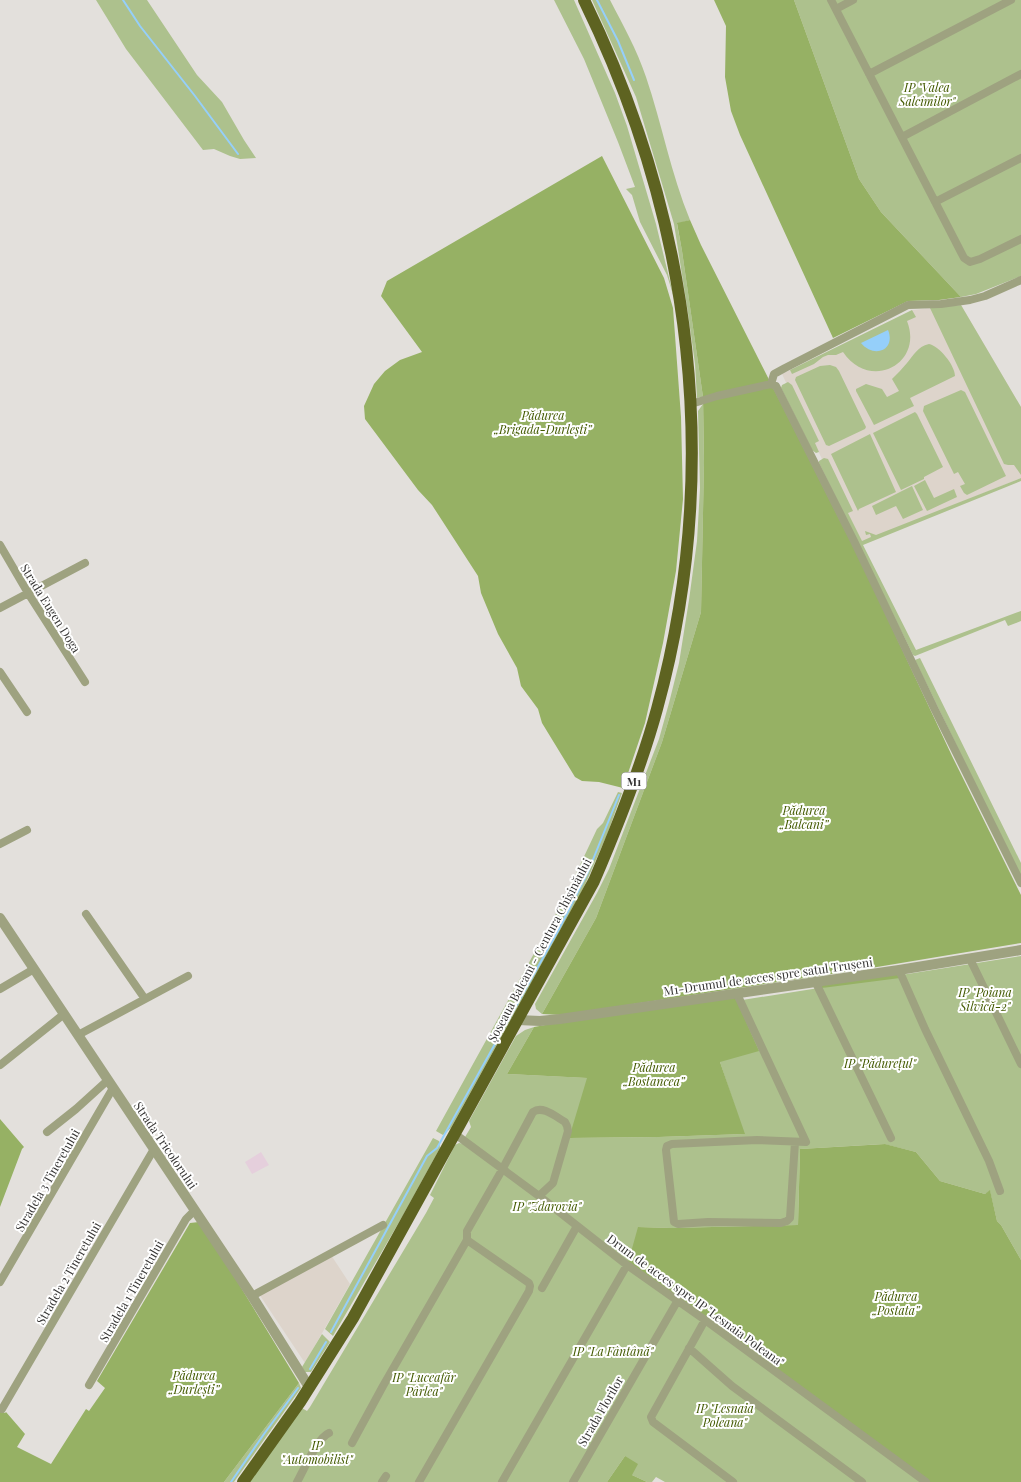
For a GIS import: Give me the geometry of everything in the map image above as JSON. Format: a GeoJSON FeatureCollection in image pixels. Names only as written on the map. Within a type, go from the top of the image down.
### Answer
{"type":"FeatureCollection","features":[{"type":"Feature","properties":{"kind":"highway","name":"Șoseaua Balcani - Centura Chișinăului"},"geometry":{"type":"LineString","coordinates":[[243,1482],[309,1387],[353,1318],[594,881],[629,794],[658,708],[675,629],[685,571],[688,540],[692,478],[691,404],[686,343],[680,296],[659,196],[630,106],[584,0]]}},
{"type":"Feature","properties":{"kind":"street"},"geometry":{"type":"LineString","coordinates":[[831,0],[964,258],[970,262],[980,259],[1021,239]]}},
{"type":"Feature","properties":{"kind":"street"},"geometry":{"type":"LineString","coordinates":[[836,9],[853,0]]}},
{"type":"Feature","properties":{"kind":"street"},"geometry":{"type":"LineString","coordinates":[[869,74],[1011,0]]}},
{"type":"Feature","properties":{"kind":"street"},"geometry":{"type":"LineString","coordinates":[[902,136],[1021,74]]}},
{"type":"Feature","properties":{"kind":"street"},"geometry":{"type":"LineString","coordinates":[[935,202],[1021,158]]}},
{"type":"Feature","properties":{"kind":"street"},"geometry":{"type":"LineString","coordinates":[[771,384],[774,374],[908,305],[941,304],[977,298],[1021,280]]}},
{"type":"Feature","properties":{"kind":"street"},"geometry":{"type":"LineString","coordinates":[[691,404],[771,384],[779,389],[1021,883]]}},
{"type":"Feature","properties":{"kind":"street","name":"Strada Eugen Doga"},"geometry":{"type":"LineString","coordinates":[[0,545],[28,593],[85,682]]}},
{"type":"Feature","properties":{"kind":"street"},"geometry":{"type":"LineString","coordinates":[[0,608],[85,563]]}},
{"type":"Feature","properties":{"kind":"street"},"geometry":{"type":"LineString","coordinates":[[0,672],[27,712]]}},
{"type":"Feature","properties":{"kind":"street"},"geometry":{"type":"LineString","coordinates":[[0,844],[27,830]]}},
{"type":"Feature","properties":{"kind":"street"},"geometry":{"type":"LineString","coordinates":[[86,914],[145,999]]}},
{"type":"Feature","properties":{"kind":"street","name":"Strada Tricolorului"},"geometry":{"type":"LineString","coordinates":[[0,918],[252,1296],[309,1387]]}},
{"type":"Feature","properties":{"kind":"street","name":"M1-Drumul de acces spre satul Trușeni"},"geometry":{"type":"LineString","coordinates":[[518,1020],[540,1021],[560,1019],[899,970],[1021,950]]}},
{"type":"Feature","properties":{"kind":"street"},"geometry":{"type":"LineString","coordinates":[[970,959],[1021,1064]]}},
{"type":"Feature","properties":{"kind":"street"},"geometry":{"type":"LineString","coordinates":[[0,989],[34,968]]}},
{"type":"Feature","properties":{"kind":"street"},"geometry":{"type":"LineString","coordinates":[[899,970],[925,1029],[989,1161],[1000,1191]]}},
{"type":"Feature","properties":{"kind":"street"},"geometry":{"type":"LineString","coordinates":[[78,1035],[188,976]]}},
{"type":"Feature","properties":{"kind":"street"},"geometry":{"type":"LineString","coordinates":[[816,981],[891,1138]]}},
{"type":"Feature","properties":{"kind":"street"},"geometry":{"type":"LineString","coordinates":[[737,994],[806,1142],[757,1140],[672,1144],[667,1146],[674,1222],[678,1224],[787,1221],[790,1218],[795,1142]]}},
{"type":"Feature","properties":{"kind":"street"},"geometry":{"type":"LineString","coordinates":[[0,1065],[64,1014]]}},
{"type":"Feature","properties":{"kind":"street","name":"Stradela 3 Tineretului"},"geometry":{"type":"LineString","coordinates":[[47,1132],[110,1084]]}},
{"type":"Feature","properties":{"kind":"street","name":"Stradela 3 Tineretului"},"geometry":{"type":"LineString","coordinates":[[0,1282],[110,1084]]}},
{"type":"Feature","properties":{"kind":"street"},"geometry":{"type":"LineString","coordinates":[[352,1443],[467,1240],[467,1231],[533,1112],[537,1109],[542,1109],[565,1122],[568,1130],[554,1183],[539,1196]]}},
{"type":"Feature","properties":{"kind":"street","name":"Drum de acces spre IP \"Lesnaia Poleana\""},"geometry":{"type":"LineString","coordinates":[[455,1134],[539,1196],[627,1265],[678,1300],[926,1482]]}},
{"type":"Feature","properties":{"kind":"street","name":"Stradela 2 Tineretului"},"geometry":{"type":"LineString","coordinates":[[2,1409],[154,1149]]}},
{"type":"Feature","properties":{"kind":"street","name":"Stradela 1 Tineretului"},"geometry":{"type":"LineString","coordinates":[[89,1385],[186,1219],[195,1210]]}},
{"type":"Feature","properties":{"kind":"street"},"geometry":{"type":"LineString","coordinates":[[252,1296],[383,1225]]}},
{"type":"Feature","properties":{"kind":"street"},"geometry":{"type":"LineString","coordinates":[[542,1288],[577,1226]]}},
{"type":"Feature","properties":{"kind":"street"},"geometry":{"type":"LineString","coordinates":[[419,1482],[529,1291],[530,1286],[529,1283],[467,1240]]}},
{"type":"Feature","properties":{"kind":"street"},"geometry":{"type":"LineString","coordinates":[[502,1482],[627,1265]]}},
{"type":"Feature","properties":{"kind":"street","name":"Strada Florilor"},"geometry":{"type":"LineString","coordinates":[[573,1482],[678,1300]]}},
{"type":"Feature","properties":{"kind":"street"},"geometry":{"type":"LineString","coordinates":[[705,1320],[651,1418],[653,1422],[729,1481]]}},
{"type":"Feature","properties":{"kind":"street"},"geometry":{"type":"LineString","coordinates":[[689,1348],[732,1386],[862,1482]]}},
{"type":"Feature","properties":{"kind":"street"},"geometry":{"type":"LineString","coordinates":[[297,1482],[319,1444],[329,1433]]}},
{"type":"Feature","properties":{"kind":"shaded area"},"geometry":{"type":"Polygon","coordinates":[[[961,305],[1021,407],[1021,478],[861,542],[782,374],[913,310],[961,305]]]}},
{"type":"Feature","properties":{"kind":"shaded area"},"geometry":{"type":"Polygon","coordinates":[[[261,1152],[269,1165],[252,1174],[245,1162],[261,1152]]]}},
{"type":"Feature","properties":{"kind":"shaded area"},"geometry":{"type":"Polygon","coordinates":[[[331,1255],[350,1284],[305,1363],[259,1294],[331,1255]]]}},
{"type":"Feature","properties":{"kind":"green space"},"geometry":{"type":"Polygon","coordinates":[[[96,0],[147,0],[197,75],[222,102],[256,158],[240,159],[214,149],[203,150],[126,49],[96,0]]]}},
{"type":"Feature","properties":{"kind":"green space"},"geometry":{"type":"Polygon","coordinates":[[[554,0],[574,0],[615,93],[627,126],[656,224],[674,298],[667,275],[640,222],[632,195],[626,189],[635,187],[618,142],[584,59],[554,0]]]}},
{"type":"Feature","properties":{"kind":"green space"},"geometry":{"type":"Polygon","coordinates":[[[592,0],[610,0],[634,47],[646,77],[677,185],[690,220],[677,224],[703,397],[697,398],[695,364],[674,224],[636,97],[592,0]]]}},
{"type":"Feature","properties":{"kind":"green space"},"geometry":{"type":"Polygon","coordinates":[[[714,0],[794,0],[859,179],[881,212],[961,297],[908,301],[833,338],[740,135],[731,111],[725,77],[726,26],[714,0]]]}},
{"type":"Feature","properties":{"kind":"green space","name":"IP \"Valea Salcîmilor\""},"geometry":{"type":"Polygon","coordinates":[[[794,0],[1021,0],[1021,276],[976,294],[961,297],[881,212],[859,179],[794,0]]]}},
{"type":"Feature","properties":{"kind":"green space","name":"Pădurea „Brigada-Durlești”"},"geometry":{"type":"Polygon","coordinates":[[[602,156],[664,278],[673,308],[681,417],[683,499],[676,571],[663,643],[645,723],[623,788],[599,782],[582,781],[575,777],[542,723],[538,709],[521,686],[517,668],[498,634],[481,593],[478,576],[432,505],[418,490],[365,419],[364,406],[374,384],[385,371],[400,360],[422,352],[381,296],[387,281],[602,156]]]}},
{"type":"Feature","properties":{"kind":"green space","name":"Pădurea „Balcani”"},"geometry":{"type":"Polygon","coordinates":[[[690,220],[863,566],[952,756],[1021,895],[1021,943],[865,969],[561,1015],[542,1014],[596,918],[662,742],[701,612],[704,463],[703,397],[677,223],[690,220]]]}},
{"type":"Feature","properties":{"kind":"green space"},"geometry":{"type":"Polygon","coordinates":[[[961,305],[1021,407],[1021,475],[1014,465],[1004,464],[930,308],[961,305]]]}},
{"type":"Feature","properties":{"kind":"green space"},"geometry":{"type":"Polygon","coordinates":[[[912,310],[916,317],[907,321],[910,336],[908,350],[892,368],[880,371],[867,370],[854,364],[843,352],[823,357],[814,364],[792,374],[790,370],[912,310]]]}},
{"type":"Feature","properties":{"kind":"green space"},"geometry":{"type":"Polygon","coordinates":[[[929,344],[937,348],[946,357],[955,376],[910,398],[914,406],[874,425],[856,389],[866,384],[882,389],[887,397],[899,391],[892,379],[919,349],[929,344]]]}},
{"type":"Feature","properties":{"kind":"green space"},"geometry":{"type":"Polygon","coordinates":[[[830,365],[836,367],[839,371],[866,427],[829,446],[826,445],[795,380],[796,377],[820,366],[830,365]]]}},
{"type":"Feature","properties":{"kind":"green space"},"geometry":{"type":"Polygon","coordinates":[[[788,382],[792,385],[819,441],[815,443],[819,452],[816,453],[812,450],[781,388],[782,385],[788,382]]]}},
{"type":"Feature","properties":{"kind":"green space"},"geometry":{"type":"Polygon","coordinates":[[[961,390],[965,392],[1006,476],[967,495],[960,486],[965,484],[958,472],[954,474],[923,411],[924,406],[961,390]]]}},
{"type":"Feature","properties":{"kind":"green space"},"geometry":{"type":"Polygon","coordinates":[[[703,404],[704,463],[701,612],[662,742],[596,918],[542,1014],[536,1009],[535,1004],[609,869],[659,739],[669,703],[679,663],[697,541],[700,488],[698,411],[703,404]]]}},
{"type":"Feature","properties":{"kind":"green space"},"geometry":{"type":"Polygon","coordinates":[[[915,412],[943,467],[901,490],[873,433],[915,412]]]}},
{"type":"Feature","properties":{"kind":"green space"},"geometry":{"type":"Polygon","coordinates":[[[870,434],[896,492],[858,511],[831,454],[870,434]]]}},
{"type":"Feature","properties":{"kind":"green space"},"geometry":{"type":"Polygon","coordinates":[[[824,458],[828,459],[853,511],[848,513],[862,541],[871,537],[870,534],[866,535],[865,531],[876,535],[1021,478],[1021,481],[863,545],[916,650],[1021,611],[1021,621],[1008,626],[1005,620],[915,656],[913,655],[819,463],[824,458]]]}},
{"type":"Feature","properties":{"kind":"green space"},"geometry":{"type":"Polygon","coordinates":[[[925,480],[934,498],[954,489],[957,497],[927,511],[914,486],[925,480]]]}},
{"type":"Feature","properties":{"kind":"green space"},"geometry":{"type":"Polygon","coordinates":[[[912,486],[923,510],[903,519],[896,506],[876,515],[872,506],[912,486]]]}},
{"type":"Feature","properties":{"kind":"green space"},"geometry":{"type":"Polygon","coordinates":[[[920,658],[1021,863],[1021,878],[915,660],[920,658]]]}},
{"type":"Feature","properties":{"kind":"green space"},"geometry":{"type":"Polygon","coordinates":[[[618,792],[622,793],[607,835],[584,887],[451,1128],[443,1135],[436,1131],[563,901],[597,829],[603,823],[618,792]]]}},
{"type":"Feature","properties":{"kind":"green space"},"geometry":{"type":"Polygon","coordinates":[[[1021,956],[1021,1260],[997,1221],[990,1191],[985,1194],[940,1181],[916,1152],[884,1144],[800,1149],[798,1225],[638,1227],[929,1482],[665,1482],[656,1477],[652,1482],[647,1482],[632,1475],[625,1456],[607,1482],[248,1482],[300,1407],[307,1411],[310,1407],[426,1213],[434,1198],[430,1195],[455,1145],[459,1143],[464,1144],[465,1137],[471,1127],[469,1121],[516,1036],[534,1027],[507,1074],[588,1078],[570,1138],[744,1134],[720,1062],[736,1001],[1021,956]]]}},
{"type":"Feature","properties":{"kind":"green space"},"geometry":{"type":"Polygon","coordinates":[[[896,973],[900,978],[822,988],[819,983],[896,973]]]}},
{"type":"Feature","properties":{"kind":"green space","name":"Pădurea „Bostancea”"},"geometry":{"type":"Polygon","coordinates":[[[735,997],[759,1051],[720,1062],[745,1134],[569,1138],[587,1078],[507,1074],[534,1027],[735,997]]]}},
{"type":"Feature","properties":{"kind":"green space"},"geometry":{"type":"Polygon","coordinates":[[[0,1119],[24,1147],[0,1207],[0,1119]]]}},
{"type":"Feature","properties":{"kind":"green space"},"geometry":{"type":"Polygon","coordinates":[[[433,1138],[439,1141],[440,1148],[333,1336],[325,1329],[433,1138]]]}},
{"type":"Feature","properties":{"kind":"green space","name":"Pădurea „Postata”"},"geometry":{"type":"Polygon","coordinates":[[[885,1144],[916,1152],[940,1181],[985,1194],[990,1190],[997,1221],[1021,1260],[1021,1482],[929,1482],[628,1263],[638,1227],[798,1225],[800,1149],[885,1144]]]}},
{"type":"Feature","properties":{"kind":"green space","name":"Pădurea „Durlești”"},"geometry":{"type":"Polygon","coordinates":[[[199,1222],[217,1248],[299,1383],[224,1482],[0,1482],[0,1411],[6,1412],[25,1434],[17,1447],[51,1464],[86,1409],[89,1411],[105,1388],[97,1381],[190,1223],[199,1222]]]}},
{"type":"Feature","properties":{"kind":"green space"},"geometry":{"type":"Polygon","coordinates":[[[322,1334],[330,1342],[311,1372],[305,1372],[302,1367],[322,1334]]]}},
{"type":"Feature","properties":{"kind":"green space"},"geometry":{"type":"Polygon","coordinates":[[[299,1383],[301,1388],[234,1482],[224,1482],[299,1383]]]}},
{"type":"Feature","properties":{"kind":"green space"},"geometry":{"type":"Polygon","coordinates":[[[625,1456],[638,1464],[632,1475],[647,1482],[607,1482],[625,1456]]]}},
{"type":"Feature","properties":{"kind":"water"},"geometry":{"type":"Polygon","coordinates":[[[888,330],[889,343],[882,350],[872,351],[861,343],[888,330]]]}},
{"type":"Feature","properties":{"kind":"waterway"},"geometry":{"type":"LineString","coordinates":[[123,0],[140,26],[238,154]]}},
{"type":"Feature","properties":{"kind":"waterway"},"geometry":{"type":"LineString","coordinates":[[597,0],[618,41],[634,80]]}},
{"type":"Feature","properties":{"kind":"waterway"},"geometry":{"type":"LineString","coordinates":[[623,786],[624,782]]}},
{"type":"Feature","properties":{"kind":"waterway"},"geometry":{"type":"LineString","coordinates":[[331,1332],[427,1156],[437,1148],[559,929],[588,872],[619,795]]}},
{"type":"Feature","properties":{"kind":"waterway"},"geometry":{"type":"LineString","coordinates":[[310,1369],[326,1342]]}},
{"type":"Feature","properties":{"kind":"waterway"},"geometry":{"type":"LineString","coordinates":[[231,1482],[298,1388]]}},
{"type":"Feature","properties":{"kind":"park label","name":"IP \"Poiana Silvică-2\""},"geometry":{"type":"Point","coordinates":[985,999]}},
{"type":"Feature","properties":{"kind":"park label","name":"IP \"Pădurețul\""},"geometry":{"type":"Point","coordinates":[880,1063]}},
{"type":"Feature","properties":{"kind":"park label","name":"IP \"Zdarovia\""},"geometry":{"type":"Point","coordinates":[547,1206]}},
{"type":"Feature","properties":{"kind":"park label","name":"IP \"La Fântână\""},"geometry":{"type":"Point","coordinates":[613,1351]}},
{"type":"Feature","properties":{"kind":"park label","name":"IP \"Luceafăr Pârlea\""},"geometry":{"type":"Point","coordinates":[424,1384]}},
{"type":"Feature","properties":{"kind":"park label","name":"IP \"Lesnaia Poleana\""},"geometry":{"type":"Point","coordinates":[725,1415]}},
{"type":"Feature","properties":{"kind":"park label","name":"IP \"Automobilist\""},"geometry":{"type":"Point","coordinates":[317,1452]}}]}
